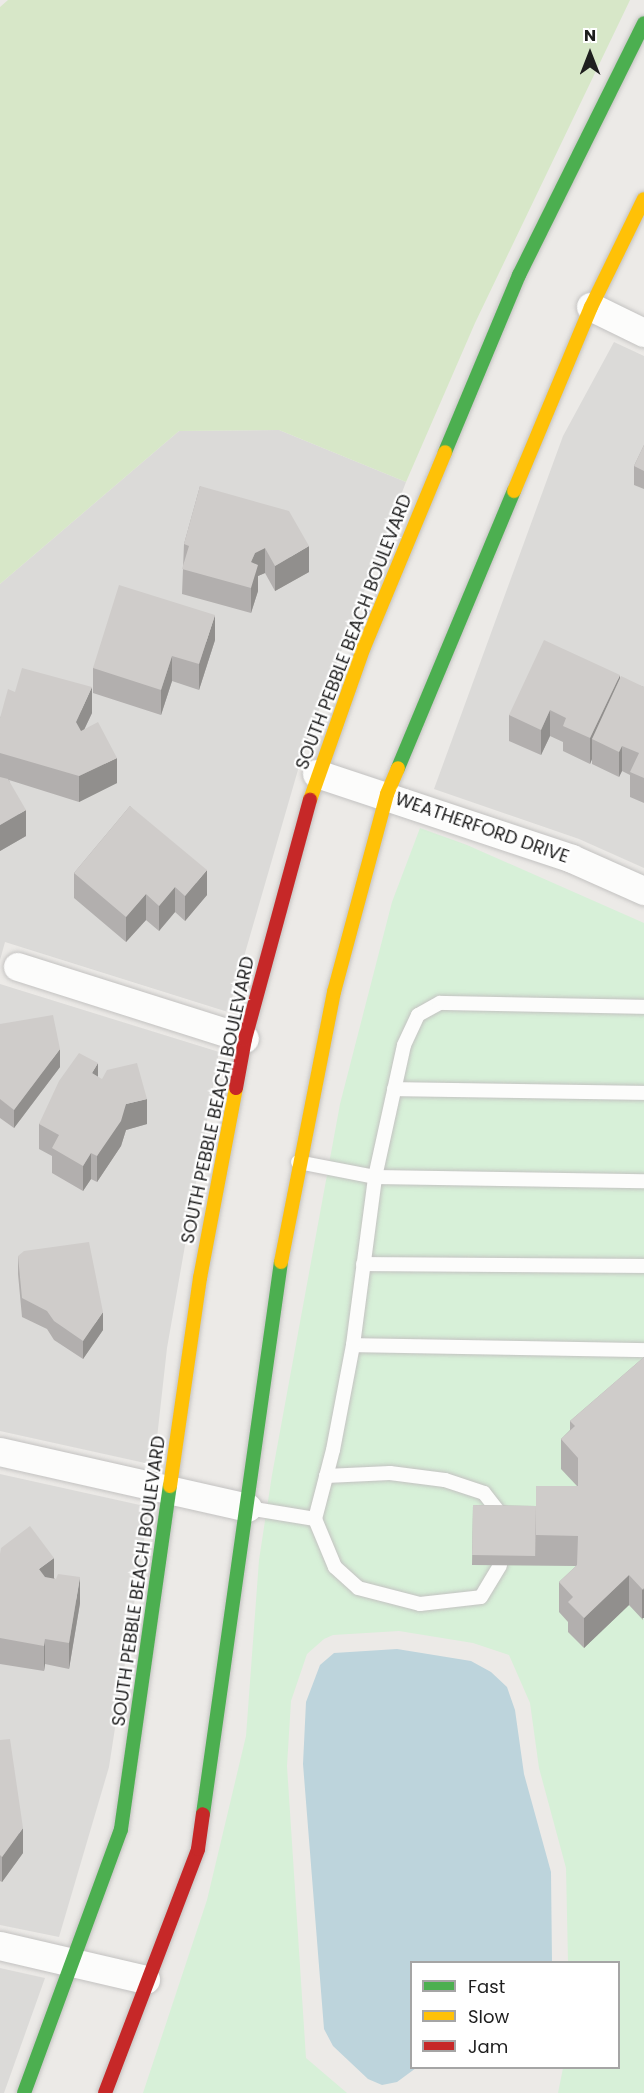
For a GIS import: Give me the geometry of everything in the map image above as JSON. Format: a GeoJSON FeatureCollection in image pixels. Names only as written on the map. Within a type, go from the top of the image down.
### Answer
{"type":"FeatureCollection","features":[{"type":"Feature","properties":{"kind":"street","name":"SOUTH PEBBLE BEACH BOULEVARD"},"geometry":{"type":"LineString","coordinates":[[24,2093],[70,1961],[121,1829],[172,1490],[200,1278],[245,1039],[317,774],[364,647],[519,275],[644,23]]}},
{"type":"Feature","properties":{"kind":"street"},"geometry":{"type":"LineString","coordinates":[[105,2093],[146,1980],[198,1849],[248,1508],[276,1292],[298,1162],[334,992],[387,794],[591,307],[644,199]]}},
{"type":"Feature","properties":{"kind":"street"},"geometry":{"type":"LineString","coordinates":[[591,307],[644,333]]}},
{"type":"Feature","properties":{"kind":"street","name":"WEATHERFORD DRIVE"},"geometry":{"type":"LineString","coordinates":[[317,774],[387,794],[572,858],[644,891]]}},
{"type":"Feature","properties":{"kind":"street"},"geometry":{"type":"LineString","coordinates":[[18,967],[245,1039]]}},
{"type":"Feature","properties":{"kind":"street"},"geometry":{"type":"LineString","coordinates":[[0,1452],[248,1508]]}},
{"type":"Feature","properties":{"kind":"street"},"geometry":{"type":"LineString","coordinates":[[0,1946],[146,1980]]}},
{"type":"Feature","properties":{"kind":"lane"},"geometry":{"type":"LineString","coordinates":[[500,1565],[481,1597],[420,1604],[358,1588],[335,1567],[315,1519],[353,1345],[375,1177],[404,1046],[418,1015],[440,1003],[644,1007]]}},
{"type":"Feature","properties":{"kind":"lane"},"geometry":{"type":"LineString","coordinates":[[394,1089],[644,1093]]}},
{"type":"Feature","properties":{"kind":"lane"},"geometry":{"type":"LineString","coordinates":[[298,1162],[375,1177],[644,1181]]}},
{"type":"Feature","properties":{"kind":"lane"},"geometry":{"type":"LineString","coordinates":[[363,1264],[644,1266]]}},
{"type":"Feature","properties":{"kind":"lane"},"geometry":{"type":"LineString","coordinates":[[353,1345],[644,1350]]}},
{"type":"Feature","properties":{"kind":"lane"},"geometry":{"type":"LineString","coordinates":[[326,1476],[390,1473],[445,1480],[484,1493],[502,1515]]}},
{"type":"Feature","properties":{"kind":"lane"},"geometry":{"type":"LineString","coordinates":[[248,1508],[315,1519]]}},
{"type":"Feature","properties":{"kind":"shaded area"},"geometry":{"type":"Polygon","coordinates":[[[614,342],[644,356],[644,868],[579,839],[434,789],[563,436],[614,342]]]}},
{"type":"Feature","properties":{"kind":"shaded area"},"geometry":{"type":"Polygon","coordinates":[[[279,430],[406,482],[304,749],[228,1012],[5,942],[0,960],[0,584],[179,431],[279,430]]]}},
{"type":"Feature","properties":{"kind":"shaded area"},"geometry":{"type":"Polygon","coordinates":[[[0,984],[219,1052],[167,1348],[154,1465],[0,1431],[0,984]]]}},
{"type":"Feature","properties":{"kind":"shaded area"},"geometry":{"type":"Polygon","coordinates":[[[0,1474],[149,1507],[109,1767],[59,1937],[0,1925],[0,1474]]]}},
{"type":"Feature","properties":{"kind":"shaded area"},"geometry":{"type":"Polygon","coordinates":[[[0,1968],[45,1978],[4,2093],[0,2093],[0,1968]]]}},
{"type":"Feature","properties":{"kind":"green space"},"geometry":{"type":"Polygon","coordinates":[[[8,0],[630,0],[475,323],[406,482],[279,430],[179,431],[0,584],[0,7],[8,0]]]}},
{"type":"Feature","properties":{"kind":"green space"},"geometry":{"type":"Polygon","coordinates":[[[420,828],[467,845],[644,923],[644,2093],[558,2093],[563,2069],[620,2069],[620,1961],[568,1961],[566,1868],[539,1768],[530,1703],[509,1655],[473,1643],[399,1631],[333,1635],[324,1639],[307,1654],[291,1701],[287,1766],[306,2058],[347,2093],[143,2093],[207,1900],[246,1736],[259,1560],[272,1475],[340,1104],[392,902],[420,828]]]}},
{"type":"Feature","properties":{"kind":"water"},"geometry":{"type":"Polygon","coordinates":[[[397,1649],[471,1661],[491,1672],[507,1687],[515,1710],[524,1774],[551,1872],[552,1961],[410,1961],[410,2069],[415,2069],[397,2082],[382,2085],[368,2079],[333,2046],[324,2029],[303,1764],[306,1702],[320,1665],[334,1653],[397,1649]]]}},
{"type":"Feature","properties":{"kind":"building"},"geometry":{"type":"Polygon","coordinates":[[[644,445],[644,471],[634,466],[644,445]]]}},
{"type":"Feature","properties":{"kind":"building"},"geometry":{"type":"Polygon","coordinates":[[[200,486],[289,511],[309,546],[275,566],[265,548],[255,553],[251,562],[258,565],[251,588],[182,569],[189,546],[184,544],[200,486]]]}},
{"type":"Feature","properties":{"kind":"building"},"geometry":{"type":"Polygon","coordinates":[[[119,585],[215,615],[199,664],[172,656],[161,690],[93,668],[119,585]]]}},
{"type":"Feature","properties":{"kind":"building"},"geometry":{"type":"Polygon","coordinates":[[[544,640],[620,675],[590,738],[563,726],[566,718],[550,710],[541,730],[509,715],[544,640]]]}},
{"type":"Feature","properties":{"kind":"building"},"geometry":{"type":"Polygon","coordinates":[[[22,668],[92,687],[76,722],[81,731],[98,722],[117,758],[79,776],[0,753],[0,718],[8,689],[15,692],[22,668]]]}},
{"type":"Feature","properties":{"kind":"building"},"geometry":{"type":"Polygon","coordinates":[[[621,676],[644,687],[644,778],[630,772],[639,753],[622,746],[619,752],[592,739],[621,676]]]}},
{"type":"Feature","properties":{"kind":"building"},"geometry":{"type":"Polygon","coordinates":[[[0,777],[8,779],[26,810],[0,825],[0,777]]]}},
{"type":"Feature","properties":{"kind":"building"},"geometry":{"type":"Polygon","coordinates":[[[130,806],[207,870],[185,896],[175,887],[159,906],[146,894],[126,917],[74,873],[130,806]]]}},
{"type":"Feature","properties":{"kind":"building"},"geometry":{"type":"Polygon","coordinates":[[[53,1015],[60,1049],[14,1110],[0,1099],[0,1024],[53,1015]]]}},
{"type":"Feature","properties":{"kind":"building"},"geometry":{"type":"Polygon","coordinates":[[[79,1053],[98,1063],[92,1073],[102,1079],[107,1070],[137,1063],[147,1099],[126,1104],[121,1121],[97,1156],[91,1153],[83,1166],[52,1148],[59,1135],[39,1124],[59,1081],[79,1053]]]}},
{"type":"Feature","properties":{"kind":"building"},"geometry":{"type":"Polygon","coordinates":[[[89,1242],[103,1312],[83,1341],[54,1321],[47,1311],[22,1298],[18,1256],[24,1251],[89,1242]]]}},
{"type":"Feature","properties":{"kind":"building"},"geometry":{"type":"Polygon","coordinates":[[[644,1357],[644,1588],[643,1590],[629,1575],[584,1618],[568,1602],[573,1597],[559,1582],[577,1565],[578,1536],[536,1535],[536,1486],[578,1486],[578,1458],[561,1439],[575,1426],[570,1421],[644,1357]]]}},
{"type":"Feature","properties":{"kind":"building"},"geometry":{"type":"Polygon","coordinates":[[[473,1505],[536,1506],[535,1556],[472,1555],[473,1505]]]}},
{"type":"Feature","properties":{"kind":"building"},"geometry":{"type":"Polygon","coordinates":[[[30,1526],[54,1558],[39,1569],[45,1577],[56,1579],[58,1574],[80,1577],[69,1643],[45,1639],[44,1646],[0,1638],[1,1548],[30,1526]]]}},
{"type":"Feature","properties":{"kind":"building"},"geometry":{"type":"Polygon","coordinates":[[[10,1739],[23,1828],[2,1857],[0,1855],[0,1740],[10,1739]]]}},
{"type":"Feature","properties":{"kind":"traffic: fast"},"geometry":{"type":"LineString","coordinates":[[445,452],[519,275],[644,23]]}},
{"type":"Feature","properties":{"kind":"traffic: fast"},"geometry":{"type":"LineString","coordinates":[[398,768],[514,491]]}},
{"type":"Feature","properties":{"kind":"traffic: fast"},"geometry":{"type":"LineString","coordinates":[[203,1814],[281,1262]]}},
{"type":"Feature","properties":{"kind":"traffic: fast"},"geometry":{"type":"LineString","coordinates":[[24,2093],[121,1829],[170,1486]]}},
{"type":"Feature","properties":{"kind":"traffic: slow"},"geometry":{"type":"LineString","coordinates":[[514,491],[591,307],[644,199]]}},
{"type":"Feature","properties":{"kind":"traffic: slow"},"geometry":{"type":"LineString","coordinates":[[310,800],[364,647],[445,452]]}},
{"type":"Feature","properties":{"kind":"traffic: slow"},"geometry":{"type":"LineString","coordinates":[[281,1262],[334,992],[387,794],[398,768]]}},
{"type":"Feature","properties":{"kind":"traffic: slow"},"geometry":{"type":"LineString","coordinates":[[170,1486],[200,1278],[236,1088]]}},
{"type":"Feature","properties":{"kind":"traffic: jam"},"geometry":{"type":"LineString","coordinates":[[236,1088],[245,1039],[310,800]]}},
{"type":"Feature","properties":{"kind":"traffic: jam"},"geometry":{"type":"LineString","coordinates":[[105,2093],[198,1849],[203,1814]]}}]}
